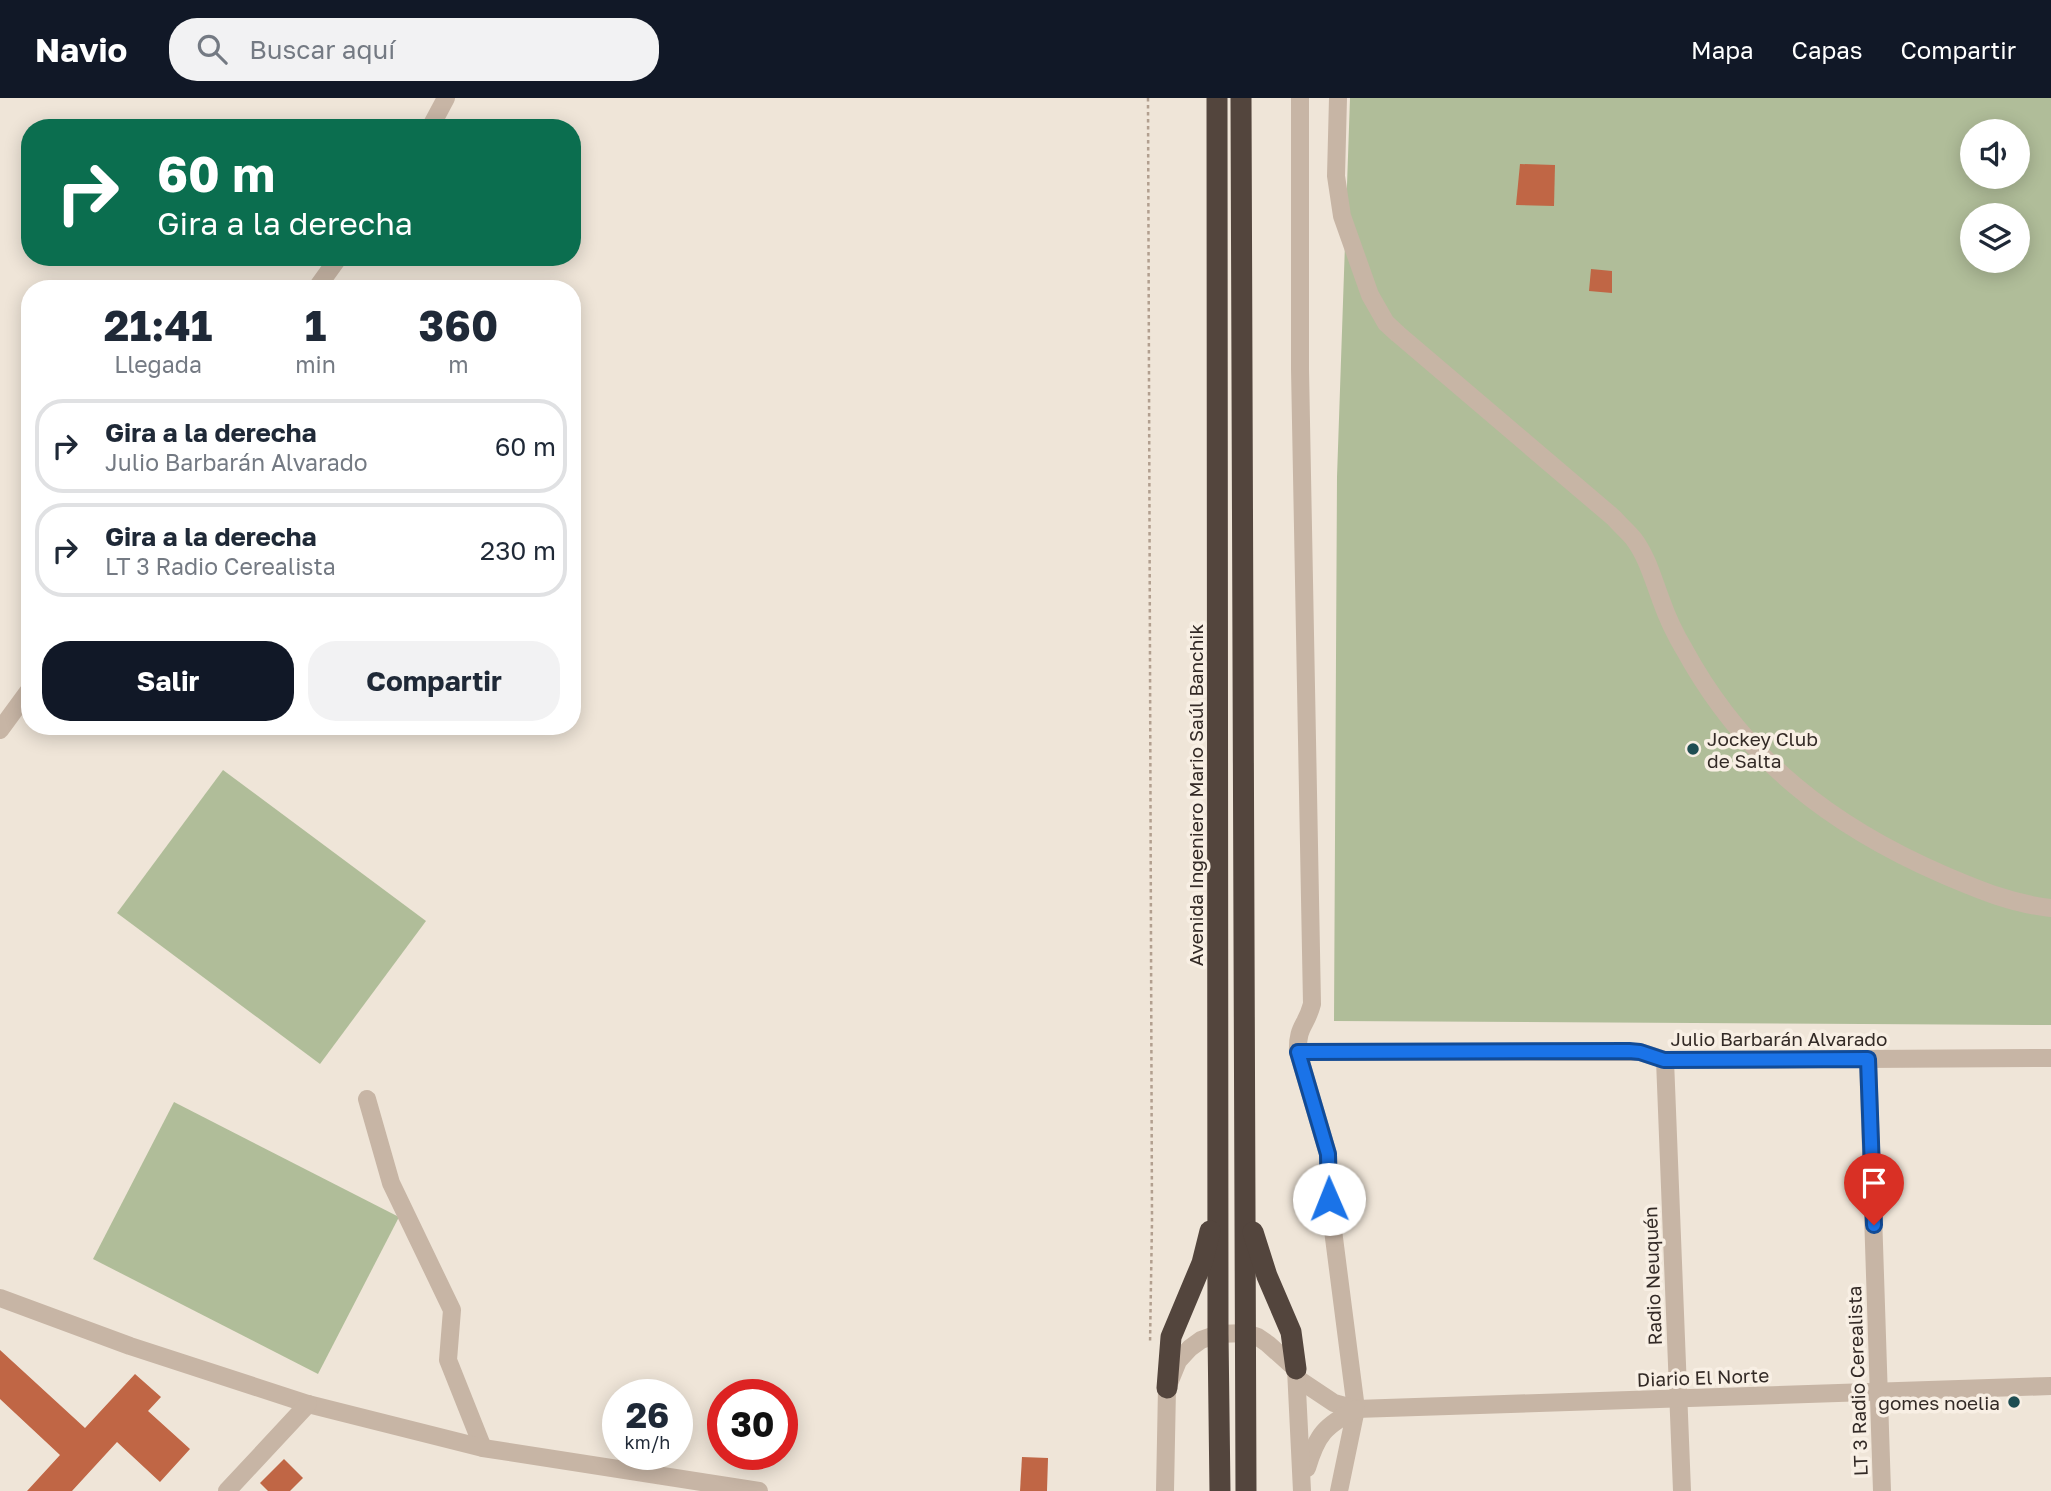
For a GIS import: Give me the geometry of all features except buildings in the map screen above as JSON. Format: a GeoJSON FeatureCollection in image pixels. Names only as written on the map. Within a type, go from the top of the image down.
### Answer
{"type":"FeatureCollection","features":[{"type":"Feature","properties":{"kind":"highway","name":"Avenida Ingeniero Mario Saúl Banchik"},"geometry":{"type":"LineString","coordinates":[[1217,98],[1220,1491]]}},
{"type":"Feature","properties":{"kind":"highway"},"geometry":{"type":"LineString","coordinates":[[1241,98],[1246,1491]]}},
{"type":"Feature","properties":{"kind":"highway"},"geometry":{"type":"LineString","coordinates":[[1167,1388],[1171,1336],[1202,1263],[1219,1195]]}},
{"type":"Feature","properties":{"kind":"highway"},"geometry":{"type":"LineString","coordinates":[[1247,1206],[1267,1276],[1291,1332],[1297,1374]]}},
{"type":"Feature","properties":{"kind":"street"},"geometry":{"type":"LineString","coordinates":[[435,119],[446,98]]}},
{"type":"Feature","properties":{"kind":"street"},"geometry":{"type":"LineString","coordinates":[[1300,98],[1300,383],[1312,1004],[1297,1035],[1298,1052],[1328,1154],[1329,1199],[1356,1409],[1339,1491]]}},
{"type":"Feature","properties":{"kind":"street"},"geometry":{"type":"LineString","coordinates":[[1338,98],[1336,176],[1342,216],[1377,309],[1386,323],[1614,518],[1633,538],[1648,565],[1662,604],[1683,648],[1702,679],[1763,758],[1803,794],[1878,844],[1987,893],[2051,908]]}},
{"type":"Feature","properties":{"kind":"street"},"geometry":{"type":"LineString","coordinates":[[0,730],[21,701]]}},
{"type":"Feature","properties":{"kind":"street","name":"Julio Barbarán Alvarado"},"geometry":{"type":"LineString","coordinates":[[1298,1052],[1640,1052],[1664,1060],[2051,1058]]}},
{"type":"Feature","properties":{"kind":"street","name":"LT 3 Radio Cerealista"},"geometry":{"type":"LineString","coordinates":[[1868,1059],[1882,1491]]}},
{"type":"Feature","properties":{"kind":"street","name":"Radio Neuquén"},"geometry":{"type":"LineString","coordinates":[[1664,1060],[1682,1491]]}},
{"type":"Feature","properties":{"kind":"street"},"geometry":{"type":"LineString","coordinates":[[367,1099],[391,1183],[452,1310],[448,1360],[482,1448]]}},
{"type":"Feature","properties":{"kind":"street"},"geometry":{"type":"LineString","coordinates":[[0,1298],[130,1346],[308,1404],[482,1448],[759,1491]]}},
{"type":"Feature","properties":{"kind":"street"},"geometry":{"type":"LineString","coordinates":[[1165,1491],[1167,1388],[1178,1361],[1201,1340],[1218,1334],[1246,1333],[1258,1337],[1297,1374],[1334,1403],[1356,1409]]}},
{"type":"Feature","properties":{"kind":"street"},"geometry":{"type":"LineString","coordinates":[[1297,1374],[1302,1486]]}},
{"type":"Feature","properties":{"kind":"street","name":"Diario El Norte"},"geometry":{"type":"LineString","coordinates":[[1356,1409],[2051,1386]]}},
{"type":"Feature","properties":{"kind":"street"},"geometry":{"type":"LineString","coordinates":[[227,1491],[308,1404]]}},
{"type":"Feature","properties":{"kind":"street"},"geometry":{"type":"LineString","coordinates":[[1302,1486],[1314,1445],[1323,1430],[1356,1409]]}},
{"type":"Feature","properties":{"kind":"path"},"geometry":{"type":"LineString","coordinates":[[1148,98],[1152,1193],[1150,1343]]}},
{"type":"Feature","properties":{"kind":"green space","name":"Jockey Club de Salta"},"geometry":{"type":"Polygon","coordinates":[[[1350,98],[2051,98],[2051,1025],[1334,1021],[1337,477],[1350,98]]]}},
{"type":"Feature","properties":{"kind":"green space"},"geometry":{"type":"Polygon","coordinates":[[[223,770],[426,921],[320,1064],[117,913],[223,770]]]}},
{"type":"Feature","properties":{"kind":"green space"},"geometry":{"type":"Polygon","coordinates":[[[174,1102],[399,1217],[318,1374],[93,1259],[174,1102]]]}},
{"type":"Feature","properties":{"kind":"place","name":"Jockey Club de Salta"},"geometry":{"type":"Point","coordinates":[1693,749]}},
{"type":"Feature","properties":{"kind":"place","name":"gomes noelia"},"geometry":{"type":"Point","coordinates":[2014,1402]}},
{"type":"Feature","properties":{"kind":"route"},"geometry":{"type":"LineString","coordinates":[[1329,1199],[1328,1154],[1298,1052],[1629,1051],[1664,1060],[1868,1059],[1874,1225]]}}]}
